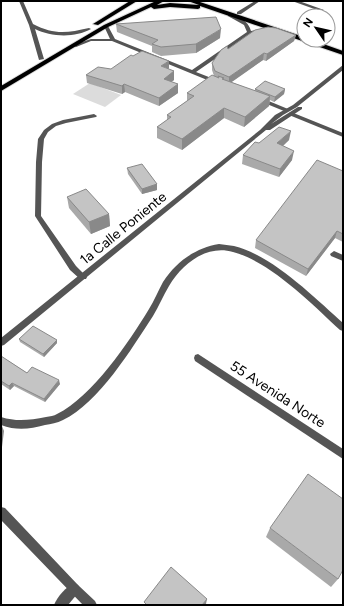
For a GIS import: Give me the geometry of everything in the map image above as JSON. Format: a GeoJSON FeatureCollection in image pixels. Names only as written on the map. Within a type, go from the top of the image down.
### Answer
{"type":"FeatureCollection","features":[{"type":"Feature","properties":{"kind":"main road"},"geometry":{"type":"LineString","coordinates":[[1,82],[134,1]]}},
{"type":"Feature","properties":{"kind":"main road"},"geometry":{"type":"LineString","coordinates":[[89,29],[148,1]]}},
{"type":"Feature","properties":{"kind":"main road"},"geometry":{"type":"LineString","coordinates":[[1,89],[106,26],[161,1]]}},
{"type":"Feature","properties":{"kind":"main road"},"geometry":{"type":"LineString","coordinates":[[203,1],[296,31]]}},
{"type":"Feature","properties":{"kind":"main road"},"geometry":{"type":"LineString","coordinates":[[192,2],[215,6],[230,16],[296,37]]}},
{"type":"Feature","properties":{"kind":"main road"},"geometry":{"type":"LineString","coordinates":[[106,26],[142,11],[160,6],[215,6]]}},
{"type":"Feature","properties":{"kind":"main road"},"geometry":{"type":"LineString","coordinates":[[332,48],[342,51]]}},
{"type":"Feature","properties":{"kind":"street"},"geometry":{"type":"LineString","coordinates":[[21,1],[31,25],[41,59]]}},
{"type":"Feature","properties":{"kind":"street"},"geometry":{"type":"LineString","coordinates":[[239,13],[258,1]]}},
{"type":"Feature","properties":{"kind":"street"},"geometry":{"type":"LineString","coordinates":[[294,1],[316,8]]}},
{"type":"Feature","properties":{"kind":"street"},"geometry":{"type":"LineString","coordinates":[[230,16],[248,25],[249,33]]}},
{"type":"Feature","properties":{"kind":"street"},"geometry":{"type":"LineString","coordinates":[[31,25],[42,31],[56,35],[66,35],[89,29]]}},
{"type":"Feature","properties":{"kind":"street"},"geometry":{"type":"LineString","coordinates":[[106,26],[113,40]]}},
{"type":"Feature","properties":{"kind":"street"},"geometry":{"type":"LineString","coordinates":[[192,72],[249,33],[260,30],[278,31]]}},
{"type":"Feature","properties":{"kind":"street"},"geometry":{"type":"LineString","coordinates":[[76,45],[91,40],[113,40],[222,84]]}},
{"type":"Feature","properties":{"kind":"street","name":"1a Calle Poniente"},"geometry":{"type":"LineString","coordinates":[[289,112],[290,104],[343,62]]}},
{"type":"Feature","properties":{"kind":"street","name":"1a Calle Poniente"},"geometry":{"type":"LineString","coordinates":[[289,112],[343,67]]}},
{"type":"Feature","properties":{"kind":"street","name":"1a Calle Poniente"},"geometry":{"type":"LineString","coordinates":[[1,343],[262,132],[266,126],[289,112],[343,72]]}},
{"type":"Feature","properties":{"kind":"street"},"geometry":{"type":"LineString","coordinates":[[256,98],[343,134]]}},
{"type":"Feature","properties":{"kind":"street"},"geometry":{"type":"LineString","coordinates":[[83,277],[73,268],[38,216],[39,162],[41,139],[46,131],[54,125],[65,121],[94,116]]}},
{"type":"Feature","properties":{"kind":"street"},"geometry":{"type":"LineString","coordinates":[[1,421],[11,425],[36,424],[62,416],[84,400],[106,376],[153,309],[166,285],[179,268],[192,256],[204,250],[219,247],[231,248],[248,255],[296,286],[343,328]]}},
{"type":"Feature","properties":{"kind":"street"},"geometry":{"type":"LineString","coordinates":[[334,254],[343,258]]}},
{"type":"Feature","properties":{"kind":"street","name":"55 Avenida Norte"},"geometry":{"type":"LineString","coordinates":[[198,358],[343,454]]}},
{"type":"Feature","properties":{"kind":"street"},"geometry":{"type":"LineString","coordinates":[[1,512],[91,605]]}},
{"type":"Feature","properties":{"kind":"street"},"geometry":{"type":"LineString","coordinates":[[60,605],[74,589]]}},
{"type":"Feature","properties":{"kind":"shaded area"},"geometry":{"type":"Polygon","coordinates":[[[90,83],[121,95],[105,107],[73,94],[90,83]]]}},
{"type":"Feature","properties":{"kind":"building"},"geometry":{"type":"Polygon","coordinates":[[[216,17],[221,29],[196,44],[161,47],[152,44],[158,40],[116,24],[216,17]]]}},
{"type":"Feature","properties":{"kind":"building"},"geometry":{"type":"Polygon","coordinates":[[[268,27],[276,28],[296,35],[267,54],[264,53],[229,77],[215,71],[212,63],[221,50],[227,46],[228,49],[255,30],[268,27]]]}},
{"type":"Feature","properties":{"kind":"building"},"geometry":{"type":"Polygon","coordinates":[[[142,51],[169,61],[161,66],[174,71],[164,79],[178,84],[159,98],[124,84],[122,86],[86,75],[98,67],[111,69],[131,55],[133,56],[142,51]]]}},
{"type":"Feature","properties":{"kind":"building"},"geometry":{"type":"Polygon","coordinates":[[[212,75],[219,78],[218,76],[224,78],[222,79],[270,96],[245,117],[224,108],[182,139],[157,127],[171,117],[167,115],[194,96],[187,93],[212,75]]]}},
{"type":"Feature","properties":{"kind":"building"},"geometry":{"type":"Polygon","coordinates":[[[265,81],[285,89],[275,97],[255,89],[265,81]]]}},
{"type":"Feature","properties":{"kind":"building"},"geometry":{"type":"Polygon","coordinates":[[[279,127],[291,131],[277,143],[294,151],[280,169],[243,155],[255,142],[259,143],[279,127]]]}},
{"type":"Feature","properties":{"kind":"building"},"geometry":{"type":"Polygon","coordinates":[[[317,160],[343,171],[343,234],[337,231],[308,269],[256,240],[317,160]]]}},
{"type":"Feature","properties":{"kind":"building"},"geometry":{"type":"Polygon","coordinates":[[[142,164],[157,184],[142,189],[127,168],[142,164]]]}},
{"type":"Feature","properties":{"kind":"building"},"geometry":{"type":"Polygon","coordinates":[[[86,189],[109,214],[89,222],[67,197],[86,189]]]}},
{"type":"Feature","properties":{"kind":"building"},"geometry":{"type":"Polygon","coordinates":[[[33,326],[57,340],[43,354],[19,339],[33,326]]]}},
{"type":"Feature","properties":{"kind":"building"},"geometry":{"type":"Polygon","coordinates":[[[1,356],[27,373],[32,367],[59,380],[44,399],[12,383],[9,386],[1,381],[1,356]]]}},
{"type":"Feature","properties":{"kind":"building"},"geometry":{"type":"Polygon","coordinates":[[[308,474],[343,499],[343,570],[338,579],[270,528],[308,474]]]}},
{"type":"Feature","properties":{"kind":"building"},"geometry":{"type":"Polygon","coordinates":[[[171,567],[207,599],[202,605],[147,605],[144,602],[171,567]]]}}]}
